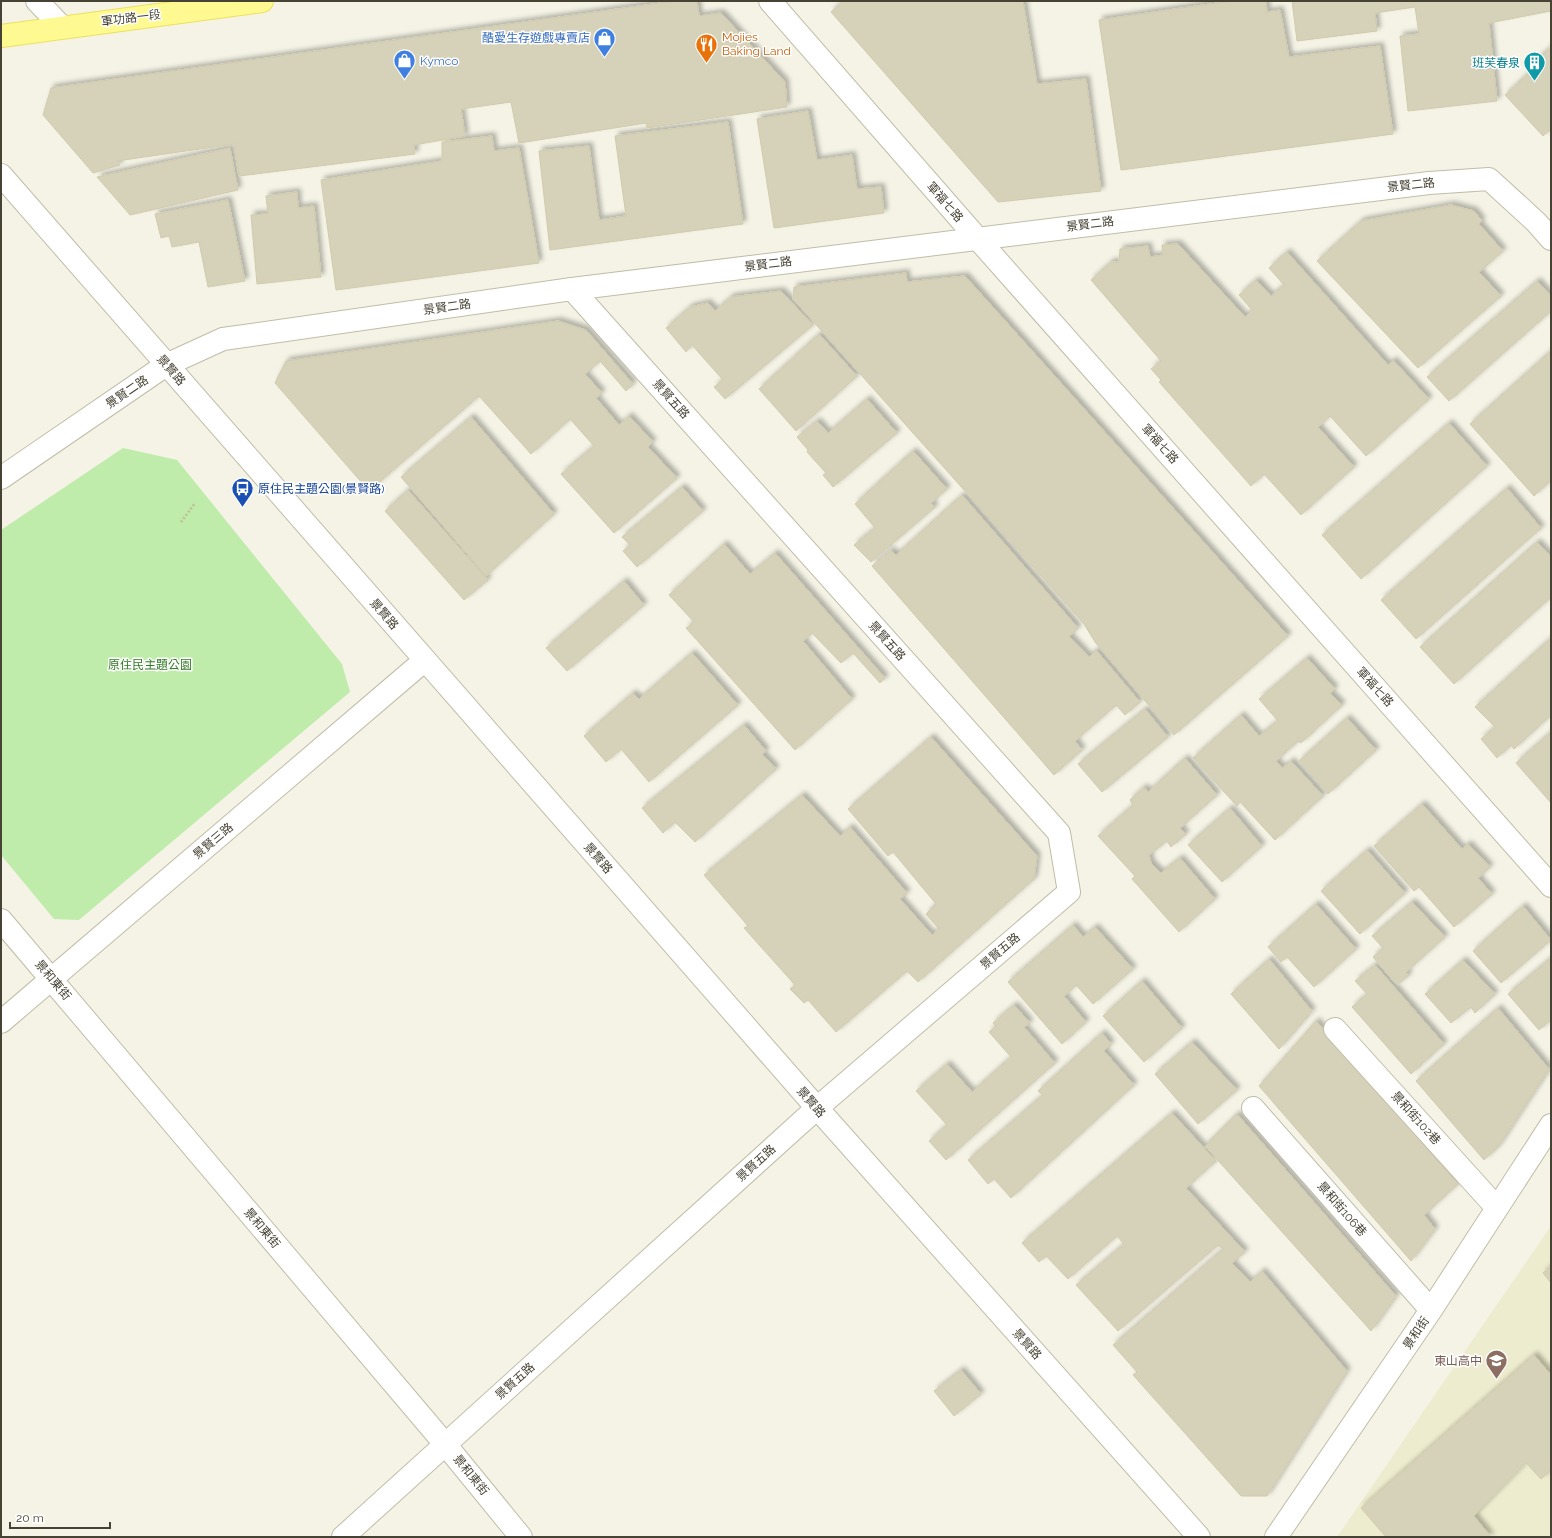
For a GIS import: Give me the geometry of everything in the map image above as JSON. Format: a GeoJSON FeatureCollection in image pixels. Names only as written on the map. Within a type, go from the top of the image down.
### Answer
{"type":"FeatureCollection","features":[{"type":"Feature","properties":{"kind":"main road","name":"軍功路一段"},"geometry":{"type":"LineString","coordinates":[[1,36],[262,1]]}},
{"type":"Feature","properties":{"kind":"street"},"geometry":{"type":"LineString","coordinates":[[37,1],[62,27]]}},
{"type":"Feature","properties":{"kind":"street","name":"軍福七路"},"geometry":{"type":"LineString","coordinates":[[770,1],[977,238],[1551,886]]}},
{"type":"Feature","properties":{"kind":"street","name":"景賢二路"},"geometry":{"type":"LineString","coordinates":[[1,478],[166,365],[223,339],[572,289],[1429,182],[1489,179],[1536,222],[1551,239]]}},
{"type":"Feature","properties":{"kind":"street","name":"景賢路"},"geometry":{"type":"LineString","coordinates":[[4,185],[166,365],[817,1108],[1199,1537]]}},
{"type":"Feature","properties":{"kind":"street","name":"景賢五路"},"geometry":{"type":"LineString","coordinates":[[343,1537],[817,1108],[1069,892],[1059,833],[572,289]]}},
{"type":"Feature","properties":{"kind":"street","name":"景賢三路"},"geometry":{"type":"LineString","coordinates":[[1,1022],[425,660]]}},
{"type":"Feature","properties":{"kind":"street","name":"景和東街"},"geometry":{"type":"LineString","coordinates":[[1,920],[522,1537]]}},
{"type":"Feature","properties":{"kind":"street","name":"景和街102巷"},"geometry":{"type":"LineString","coordinates":[[1335,1028],[1497,1208]]}},
{"type":"Feature","properties":{"kind":"street","name":"景和街106巷"},"geometry":{"type":"LineString","coordinates":[[1253,1108],[1432,1310]]}},
{"type":"Feature","properties":{"kind":"street","name":"景和街"},"geometry":{"type":"LineString","coordinates":[[1276,1537],[1432,1310],[1551,1125]]}},
{"type":"Feature","properties":{"kind":"path"},"geometry":{"type":"LineString","coordinates":[[182,522],[195,503]]}},
{"type":"Feature","properties":{"kind":"shaded area","name":"東山高中"},"geometry":{"type":"Polygon","coordinates":[[[1551,1226],[1551,1537],[1337,1537],[1551,1226]]]}},
{"type":"Feature","properties":{"kind":"green space","name":"原住民主題公園"},"geometry":{"type":"Polygon","coordinates":[[[123,448],[177,460],[342,664],[350,692],[79,920],[54,919],[1,855],[1,530],[123,448]]]}},
{"type":"Feature","properties":{"kind":"building"},"geometry":{"type":"Polygon","coordinates":[[[675,1],[697,1],[699,16],[721,13],[785,82],[787,107],[647,128],[646,123],[519,143],[511,102],[461,109],[465,136],[414,145],[415,154],[239,176],[234,144],[117,161],[120,165],[93,173],[43,115],[51,88],[675,1]]]}},
{"type":"Feature","properties":{"kind":"building"},"geometry":{"type":"Polygon","coordinates":[[[843,1],[1023,1],[1037,84],[1086,79],[1101,191],[998,202],[831,12],[843,1]]]}},
{"type":"Feature","properties":{"kind":"building"},"geometry":{"type":"Polygon","coordinates":[[[1231,1],[1266,1],[1267,12],[1280,10],[1289,57],[1380,46],[1393,134],[1121,170],[1099,20],[1231,1]]]}},
{"type":"Feature","properties":{"kind":"building"},"geometry":{"type":"Polygon","coordinates":[[[1292,1],[1551,1],[1551,11],[1489,23],[1497,101],[1408,111],[1400,36],[1419,34],[1415,7],[1375,13],[1377,31],[1297,41],[1292,1]]]}},
{"type":"Feature","properties":{"kind":"building","name":"班芙春泉"},"geometry":{"type":"Polygon","coordinates":[[[1551,47],[1551,129],[1543,136],[1505,95],[1531,71],[1528,67],[1551,47]]]}},
{"type":"Feature","properties":{"kind":"building"},"geometry":{"type":"Polygon","coordinates":[[[808,111],[817,160],[852,155],[857,189],[881,187],[884,213],[774,228],[757,119],[808,111]]]}},
{"type":"Feature","properties":{"kind":"building"},"geometry":{"type":"Polygon","coordinates":[[[728,122],[743,224],[550,250],[539,151],[589,146],[599,220],[626,216],[615,136],[728,122]]]}},
{"type":"Feature","properties":{"kind":"building"},"geometry":{"type":"Polygon","coordinates":[[[492,136],[494,151],[519,148],[539,263],[336,290],[321,180],[442,161],[442,142],[492,136]]]}},
{"type":"Feature","properties":{"kind":"building"},"geometry":{"type":"Polygon","coordinates":[[[230,148],[238,190],[130,215],[97,177],[230,148]]]}},
{"type":"Feature","properties":{"kind":"building"},"geometry":{"type":"Polygon","coordinates":[[[297,192],[298,208],[314,206],[321,277],[257,284],[251,215],[268,214],[266,196],[297,192]]]}},
{"type":"Feature","properties":{"kind":"building"},"geometry":{"type":"Polygon","coordinates":[[[228,200],[245,281],[208,287],[199,242],[172,247],[169,236],[161,238],[155,214],[228,200]]]}},
{"type":"Feature","properties":{"kind":"building"},"geometry":{"type":"Polygon","coordinates":[[[1451,205],[1474,211],[1482,221],[1479,224],[1503,251],[1479,272],[1501,296],[1418,368],[1317,261],[1361,221],[1451,205]]]}},
{"type":"Feature","properties":{"kind":"building"},"geometry":{"type":"Polygon","coordinates":[[[1178,244],[1245,317],[1252,310],[1239,295],[1256,280],[1271,296],[1284,285],[1269,268],[1287,252],[1388,365],[1393,360],[1429,399],[1366,456],[1330,416],[1318,427],[1354,467],[1301,515],[1264,474],[1251,486],[1159,382],[1161,380],[1151,369],[1161,361],[1091,280],[1111,262],[1119,262],[1120,249],[1148,246],[1150,257],[1163,255],[1162,245],[1178,244]]]}},
{"type":"Feature","properties":{"kind":"building"},"geometry":{"type":"Polygon","coordinates":[[[906,273],[907,282],[965,276],[1288,636],[1174,735],[1095,642],[1084,624],[793,299],[794,287],[906,273]]]}},
{"type":"Feature","properties":{"kind":"building"},"geometry":{"type":"Polygon","coordinates":[[[1537,281],[1551,296],[1551,311],[1449,401],[1427,377],[1537,281]]]}},
{"type":"Feature","properties":{"kind":"building"},"geometry":{"type":"Polygon","coordinates":[[[781,291],[813,325],[725,399],[714,387],[723,380],[692,345],[686,352],[666,328],[690,307],[708,303],[715,311],[731,297],[781,291]]]}},
{"type":"Feature","properties":{"kind":"building"},"geometry":{"type":"Polygon","coordinates":[[[558,321],[586,330],[633,384],[626,391],[600,361],[585,374],[602,393],[596,398],[619,425],[629,416],[653,442],[648,447],[677,478],[614,533],[561,474],[594,446],[570,419],[531,454],[479,396],[369,491],[275,383],[286,361],[558,321]]]}},
{"type":"Feature","properties":{"kind":"building"},"geometry":{"type":"Polygon","coordinates":[[[819,334],[857,376],[796,431],[759,389],[819,334]]]}},
{"type":"Feature","properties":{"kind":"building"},"geometry":{"type":"Polygon","coordinates":[[[1551,351],[1551,480],[1534,496],[1470,424],[1551,351]]]}},
{"type":"Feature","properties":{"kind":"building"},"geometry":{"type":"Polygon","coordinates":[[[867,399],[897,433],[833,487],[823,475],[826,473],[807,452],[808,450],[797,437],[817,421],[828,433],[867,399]]]}},
{"type":"Feature","properties":{"kind":"building"},"geometry":{"type":"Polygon","coordinates":[[[471,417],[554,514],[486,576],[401,477],[471,417]]]}},
{"type":"Feature","properties":{"kind":"building"},"geometry":{"type":"Polygon","coordinates":[[[1449,423],[1487,466],[1361,579],[1322,535],[1449,423]]]}},
{"type":"Feature","properties":{"kind":"building"},"geometry":{"type":"Polygon","coordinates":[[[913,451],[947,489],[931,503],[935,507],[871,562],[854,545],[875,528],[855,504],[913,451]]]}},
{"type":"Feature","properties":{"kind":"building"},"geometry":{"type":"Polygon","coordinates":[[[682,487],[703,511],[637,567],[623,551],[630,545],[622,537],[682,487]]]}},
{"type":"Feature","properties":{"kind":"building"},"geometry":{"type":"Polygon","coordinates":[[[1507,488],[1541,528],[1416,639],[1381,600],[1507,488]]]}},
{"type":"Feature","properties":{"kind":"building"},"geometry":{"type":"Polygon","coordinates":[[[408,490],[488,580],[464,600],[385,511],[408,490]]]}},
{"type":"Feature","properties":{"kind":"building"},"geometry":{"type":"Polygon","coordinates":[[[962,495],[1078,628],[1069,636],[1089,657],[1096,650],[1140,702],[1125,715],[1116,705],[1075,741],[1082,750],[1054,775],[872,566],[891,550],[896,555],[962,495]]]}},
{"type":"Feature","properties":{"kind":"building"},"geometry":{"type":"Polygon","coordinates":[[[1537,542],[1551,557],[1551,597],[1454,684],[1420,647],[1537,542]]]}},
{"type":"Feature","properties":{"kind":"building"},"geometry":{"type":"Polygon","coordinates":[[[724,544],[750,574],[775,553],[885,678],[880,683],[853,653],[841,663],[812,633],[803,641],[852,699],[795,750],[686,628],[694,622],[669,595],[724,544]]]}},
{"type":"Feature","properties":{"kind":"building"},"geometry":{"type":"Polygon","coordinates":[[[624,581],[644,605],[567,671],[546,648],[624,581]]]}},
{"type":"Feature","properties":{"kind":"building"},"geometry":{"type":"Polygon","coordinates":[[[1551,638],[1551,715],[1514,749],[1511,745],[1497,758],[1481,739],[1495,727],[1475,707],[1551,638]]]}},
{"type":"Feature","properties":{"kind":"building"},"geometry":{"type":"Polygon","coordinates":[[[692,653],[738,705],[649,782],[621,749],[606,762],[584,736],[633,693],[639,699],[692,653]]]}},
{"type":"Feature","properties":{"kind":"building"},"geometry":{"type":"Polygon","coordinates":[[[1307,658],[1335,689],[1330,693],[1342,705],[1301,743],[1298,741],[1276,761],[1282,768],[1291,761],[1323,796],[1275,840],[1240,802],[1237,806],[1193,758],[1241,715],[1259,736],[1278,721],[1259,699],[1307,658]]]}},
{"type":"Feature","properties":{"kind":"building"},"geometry":{"type":"Polygon","coordinates":[[[1145,709],[1168,737],[1102,792],[1078,764],[1145,709]]]}},
{"type":"Feature","properties":{"kind":"building"},"geometry":{"type":"Polygon","coordinates":[[[1347,718],[1376,750],[1328,794],[1299,761],[1347,718]]]}},
{"type":"Feature","properties":{"kind":"building"},"geometry":{"type":"Polygon","coordinates":[[[744,725],[766,751],[762,754],[776,769],[695,842],[675,822],[663,833],[642,808],[744,725]]]}},
{"type":"Feature","properties":{"kind":"building"},"geometry":{"type":"Polygon","coordinates":[[[1551,732],[1551,803],[1516,763],[1551,732]]]}},
{"type":"Feature","properties":{"kind":"building"},"geometry":{"type":"Polygon","coordinates":[[[931,737],[1037,856],[1034,879],[918,982],[907,971],[836,1032],[808,1000],[804,1003],[790,989],[795,985],[744,928],[748,926],[704,875],[802,795],[840,836],[850,827],[907,893],[900,899],[932,935],[939,929],[926,914],[936,904],[893,852],[888,856],[848,809],[931,737]]]}},
{"type":"Feature","properties":{"kind":"building"},"geometry":{"type":"Polygon","coordinates":[[[1185,758],[1217,795],[1180,828],[1186,834],[1171,847],[1167,841],[1149,855],[1151,863],[1161,873],[1180,858],[1215,899],[1179,932],[1132,879],[1135,876],[1098,836],[1133,805],[1130,800],[1144,787],[1148,792],[1185,758]]]}},
{"type":"Feature","properties":{"kind":"building"},"geometry":{"type":"Polygon","coordinates":[[[1422,804],[1462,849],[1468,844],[1490,867],[1478,878],[1492,894],[1454,927],[1419,887],[1414,891],[1374,846],[1422,804]]]}},
{"type":"Feature","properties":{"kind":"building"},"geometry":{"type":"Polygon","coordinates":[[[1230,808],[1262,846],[1222,882],[1188,845],[1230,808]]]}},
{"type":"Feature","properties":{"kind":"building"},"geometry":{"type":"Polygon","coordinates":[[[1367,850],[1405,893],[1360,934],[1321,891],[1367,850]]]}},
{"type":"Feature","properties":{"kind":"building"},"geometry":{"type":"Polygon","coordinates":[[[1412,902],[1445,937],[1406,972],[1409,975],[1397,985],[1373,957],[1383,948],[1372,936],[1412,902]]]}},
{"type":"Feature","properties":{"kind":"building"},"geometry":{"type":"Polygon","coordinates":[[[1316,904],[1356,949],[1314,987],[1287,957],[1281,962],[1268,947],[1316,904]]]}},
{"type":"Feature","properties":{"kind":"building"},"geometry":{"type":"Polygon","coordinates":[[[1523,906],[1551,940],[1501,983],[1473,951],[1523,906]]]}},
{"type":"Feature","properties":{"kind":"building"},"geometry":{"type":"Polygon","coordinates":[[[1073,925],[1083,937],[1095,927],[1133,969],[1093,1004],[1076,985],[1064,996],[1086,1022],[1062,1044],[1008,982],[1073,925]]]}},
{"type":"Feature","properties":{"kind":"building"},"geometry":{"type":"Polygon","coordinates":[[[1551,958],[1551,1020],[1539,1030],[1508,994],[1551,958]]]}},
{"type":"Feature","properties":{"kind":"building"},"geometry":{"type":"Polygon","coordinates":[[[1269,959],[1312,1011],[1279,1049],[1231,994],[1269,959]]]}},
{"type":"Feature","properties":{"kind":"building"},"geometry":{"type":"Polygon","coordinates":[[[1463,960],[1495,994],[1475,1013],[1471,1007],[1451,1023],[1425,994],[1463,960]]]}},
{"type":"Feature","properties":{"kind":"building"},"geometry":{"type":"Polygon","coordinates":[[[1375,965],[1444,1044],[1411,1074],[1352,1007],[1367,994],[1355,981],[1375,965]]]}},
{"type":"Feature","properties":{"kind":"building"},"geometry":{"type":"Polygon","coordinates":[[[1142,981],[1182,1028],[1144,1062],[1103,1016],[1142,981]]]}},
{"type":"Feature","properties":{"kind":"building"},"geometry":{"type":"Polygon","coordinates":[[[1014,1005],[1030,1023],[1024,1027],[1055,1063],[946,1160],[929,1141],[947,1125],[916,1091],[947,1064],[972,1092],[1011,1057],[989,1032],[996,1026],[993,1023],[1014,1005]]]}},
{"type":"Feature","properties":{"kind":"building"},"geometry":{"type":"Polygon","coordinates":[[[1498,1008],[1549,1069],[1498,1147],[1484,1160],[1416,1081],[1498,1008]]]}},
{"type":"Feature","properties":{"kind":"building"},"geometry":{"type":"Polygon","coordinates":[[[1316,1021],[1458,1184],[1424,1215],[1435,1229],[1411,1261],[1259,1086],[1316,1021]]]}},
{"type":"Feature","properties":{"kind":"building"},"geometry":{"type":"Polygon","coordinates":[[[1102,1033],[1111,1044],[1104,1051],[1134,1085],[1011,1198],[994,1179],[988,1184],[968,1160],[1043,1095],[1038,1091],[1102,1033]]]}},
{"type":"Feature","properties":{"kind":"building"},"geometry":{"type":"Polygon","coordinates":[[[1192,1042],[1237,1090],[1198,1124],[1155,1074],[1192,1042]]]}},
{"type":"Feature","properties":{"kind":"building"},"geometry":{"type":"Polygon","coordinates":[[[1172,1113],[1216,1161],[1186,1188],[1245,1252],[1232,1263],[1250,1282],[1262,1271],[1347,1371],[1267,1496],[1241,1496],[1133,1375],[1137,1372],[1113,1345],[1223,1249],[1218,1245],[1118,1331],[1076,1285],[1124,1244],[1117,1236],[1068,1279],[1046,1256],[1039,1262],[1022,1243],[1172,1113]]]}},
{"type":"Feature","properties":{"kind":"building"},"geometry":{"type":"Polygon","coordinates":[[[1237,1114],[1396,1296],[1371,1331],[1205,1146],[1237,1114]]]}},
{"type":"Feature","properties":{"kind":"building"},"geometry":{"type":"Polygon","coordinates":[[[1551,1266],[1551,1283],[1543,1273],[1551,1266]]]}},
{"type":"Feature","properties":{"kind":"building"},"geometry":{"type":"Polygon","coordinates":[[[1534,1355],[1551,1375],[1551,1470],[1541,1479],[1526,1463],[1474,1516],[1491,1537],[1386,1537],[1361,1508],[1534,1355]]]}},
{"type":"Feature","properties":{"kind":"building"},"geometry":{"type":"Polygon","coordinates":[[[961,1370],[981,1394],[954,1416],[934,1391],[961,1370]]]}},
{"type":"Feature","properties":{"kind":"place","name":"酷愛生存遊戲專賣店"},"geometry":{"type":"Point","coordinates":[605,58]}},
{"type":"Feature","properties":{"kind":"place","name":"Mojies Baking Land"},"geometry":{"type":"Point","coordinates":[706,64]}},
{"type":"Feature","properties":{"kind":"place","name":"Kymco"},"geometry":{"type":"Point","coordinates":[405,80]}},
{"type":"Feature","properties":{"kind":"place","name":"班芙春泉"},"geometry":{"type":"Point","coordinates":[1535,82]}},
{"type":"Feature","properties":{"kind":"place","name":"原住民主題公園(景賢路)"},"geometry":{"type":"Point","coordinates":[242,508]}},
{"type":"Feature","properties":{"kind":"place","name":"東山高中"},"geometry":{"type":"Point","coordinates":[1497,1380]}}]}
